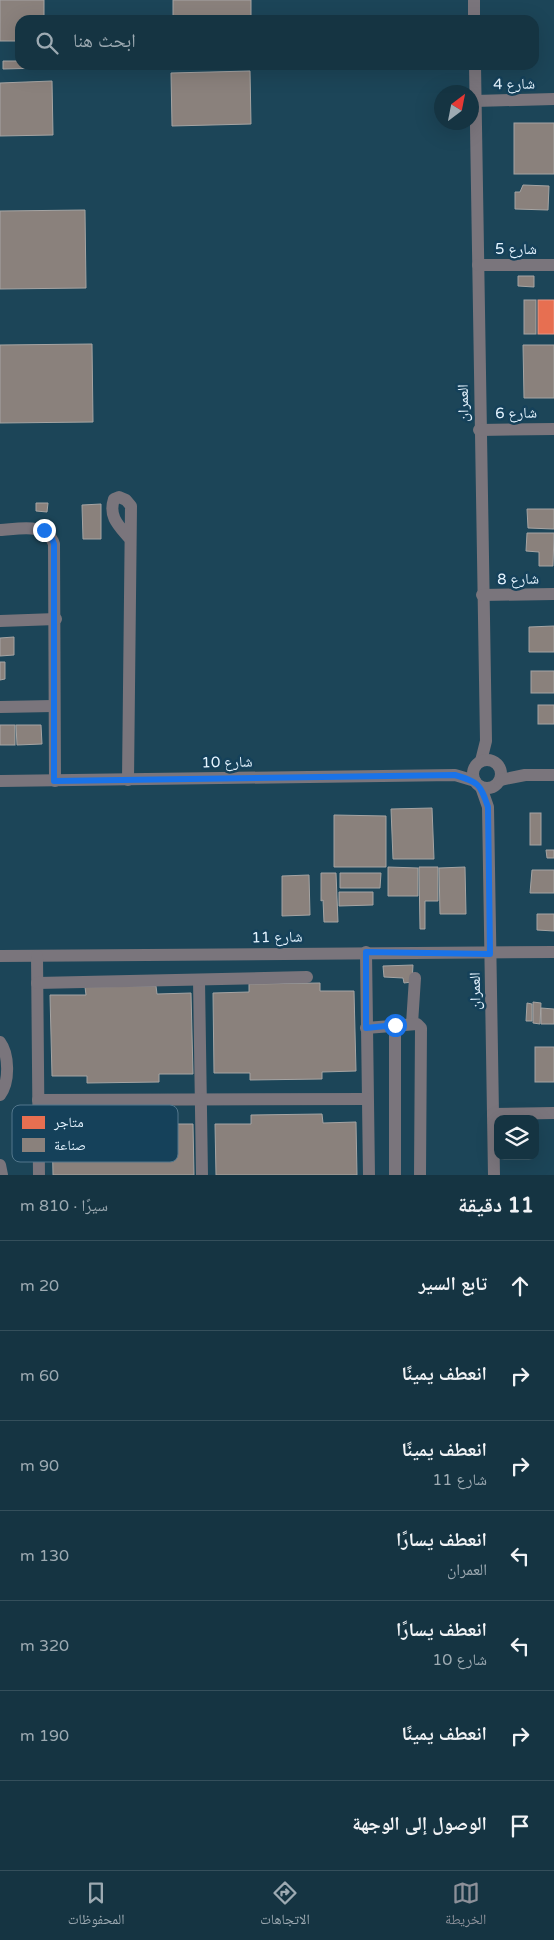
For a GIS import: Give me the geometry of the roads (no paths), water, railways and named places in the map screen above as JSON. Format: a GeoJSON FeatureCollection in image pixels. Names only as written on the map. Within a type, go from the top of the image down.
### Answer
{"type":"FeatureCollection","features":[{"type":"Feature","properties":{"kind":"street"},"geometry":{"type":"LineString","coordinates":[[474,0],[474,15]]}},
{"type":"Feature","properties":{"kind":"street","name":"العمران"},"geometry":{"type":"LineString","coordinates":[[475,70],[475,85]]}},
{"type":"Feature","properties":{"kind":"street","name":"شارع 4"},"geometry":{"type":"LineString","coordinates":[[479,101],[554,99]]}},
{"type":"Feature","properties":{"kind":"street","name":"العمران"},"geometry":{"type":"LineString","coordinates":[[476,130],[479,430],[486,741],[478,764],[478,784],[488,807]]}},
{"type":"Feature","properties":{"kind":"street","name":"شارع 5"},"geometry":{"type":"LineString","coordinates":[[478,265],[554,265]]}},
{"type":"Feature","properties":{"kind":"street","name":"شارع 6"},"geometry":{"type":"LineString","coordinates":[[479,430],[554,428]]}},
{"type":"Feature","properties":{"kind":"street"},"geometry":{"type":"LineString","coordinates":[[0,530],[44,530],[52,539],[56,619],[53,706],[54,781]]}},
{"type":"Feature","properties":{"kind":"street"},"geometry":{"type":"LineString","coordinates":[[128,780],[130,539]]}},
{"type":"Feature","properties":{"kind":"street","name":"شارع 8"},"geometry":{"type":"LineString","coordinates":[[482,595],[554,594]]}},
{"type":"Feature","properties":{"kind":"street"},"geometry":{"type":"LineString","coordinates":[[0,621],[56,619]]}},
{"type":"Feature","properties":{"kind":"street"},"geometry":{"type":"LineString","coordinates":[[0,707],[53,706]]}},
{"type":"Feature","properties":{"kind":"street","name":"العمران"},"geometry":{"type":"LineString","coordinates":[[486,741],[502,774],[488,807],[494,1175]]}},
{"type":"Feature","properties":{"kind":"street"},"geometry":{"type":"LineString","coordinates":[[478,764],[497,764],[524,775]]}},
{"type":"Feature","properties":{"kind":"street","name":"شارع 10"},"geometry":{"type":"LineString","coordinates":[[455,775],[478,764]]}},
{"type":"Feature","properties":{"kind":"street","name":"شارع 10"},"geometry":{"type":"LineString","coordinates":[[0,781],[455,775],[478,784]]}},
{"type":"Feature","properties":{"kind":"street"},"geometry":{"type":"LineString","coordinates":[[478,784],[497,783],[524,775],[554,775]]}},
{"type":"Feature","properties":{"kind":"street"},"geometry":{"type":"LineString","coordinates":[[366,952],[369,1175]]}},
{"type":"Feature","properties":{"kind":"street","name":"شارع 11"},"geometry":{"type":"LineString","coordinates":[[0,956],[366,952],[490,954],[554,952]]}},
{"type":"Feature","properties":{"kind":"street"},"geometry":{"type":"LineString","coordinates":[[38,956],[38,1105]]}},
{"type":"Feature","properties":{"kind":"street"},"geometry":{"type":"LineString","coordinates":[[37,983],[307,977]]}},
{"type":"Feature","properties":{"kind":"street"},"geometry":{"type":"LineString","coordinates":[[412,1024],[415,978]]}},
{"type":"Feature","properties":{"kind":"street"},"geometry":{"type":"LineString","coordinates":[[199,980],[202,1175]]}},
{"type":"Feature","properties":{"kind":"street"},"geometry":{"type":"LineString","coordinates":[[366,1028],[412,1024],[417,1024],[421,1028],[420,1175]]}},
{"type":"Feature","properties":{"kind":"street"},"geometry":{"type":"LineString","coordinates":[[395,1025],[395,1175]]}},
{"type":"Feature","properties":{"kind":"street"},"geometry":{"type":"LineString","coordinates":[[0,1042],[4,1047],[7,1077],[0,1094]]}},
{"type":"Feature","properties":{"kind":"street"},"geometry":{"type":"LineString","coordinates":[[38,1100],[367,1099]]}},
{"type":"Feature","properties":{"kind":"street"},"geometry":{"type":"LineString","coordinates":[[493,1114],[554,1114]]}},
{"type":"Feature","properties":{"kind":"street"},"geometry":{"type":"LineString","coordinates":[[39,1162],[39,1175]]}},
{"type":"Feature","properties":{"kind":"street"},"geometry":{"type":"LineString","coordinates":[[0,1165],[2,1175]]}}]}
